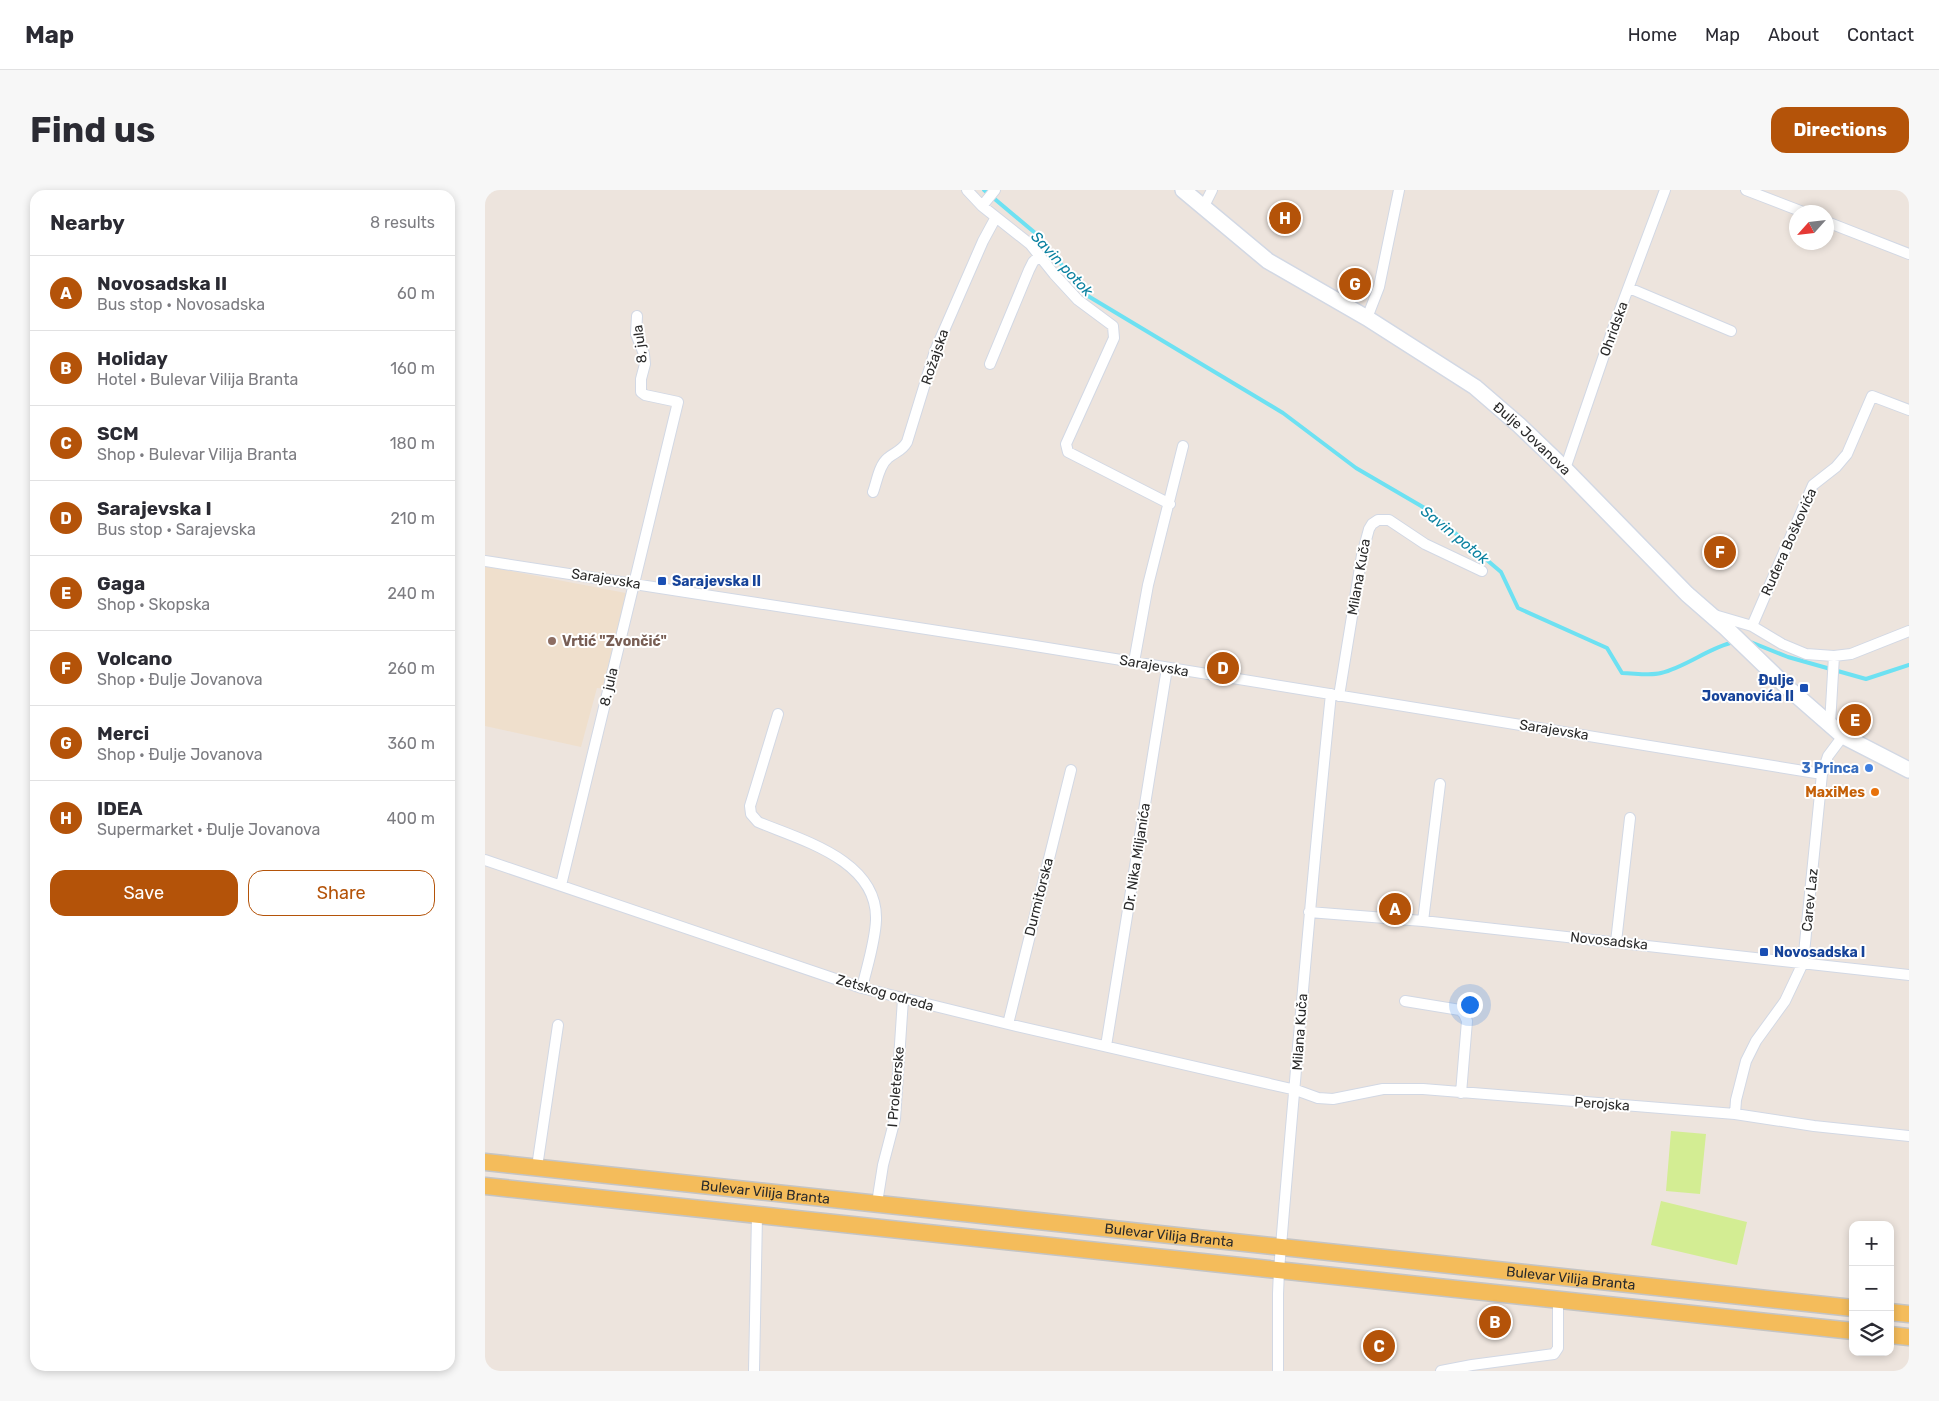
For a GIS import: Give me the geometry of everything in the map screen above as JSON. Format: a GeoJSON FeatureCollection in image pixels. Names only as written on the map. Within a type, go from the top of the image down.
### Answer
{"type":"FeatureCollection","features":[{"type":"Feature","properties":{"kind":"main road","name":"Bulevar Vilija Branta"},"geometry":{"type":"LineString","coordinates":[[485,1162],[1849,1308]]}},
{"type":"Feature","properties":{"kind":"main road","name":"Bulevar Vilija Branta"},"geometry":{"type":"LineString","coordinates":[[485,1186],[1849,1332]]}},
{"type":"Feature","properties":{"kind":"main road"},"geometry":{"type":"LineString","coordinates":[[1894,1312],[1909,1314]]}},
{"type":"Feature","properties":{"kind":"main road"},"geometry":{"type":"LineString","coordinates":[[1894,1336],[1909,1337]]}},
{"type":"Feature","properties":{"kind":"street"},"geometry":{"type":"LineString","coordinates":[[967,190],[990,196],[996,217],[1030,244],[1078,300],[1113,326],[1115,334],[1066,444],[1068,452],[1170,504]]}},
{"type":"Feature","properties":{"kind":"street","name":"Đulje Jovanova"},"geometry":{"type":"LineString","coordinates":[[1183,190],[1268,261],[1367,318],[1475,387],[1519,425],[1565,469],[1687,594],[1829,724],[1843,736],[1909,770]]}},
{"type":"Feature","properties":{"kind":"street"},"geometry":{"type":"LineString","coordinates":[[1203,208],[1212,190]]}},
{"type":"Feature","properties":{"kind":"street"},"geometry":{"type":"LineString","coordinates":[[1367,318],[1379,287],[1399,190]]}},
{"type":"Feature","properties":{"kind":"street","name":"Ohridska"},"geometry":{"type":"LineString","coordinates":[[1565,469],[1665,190]]}},
{"type":"Feature","properties":{"kind":"street"},"geometry":{"type":"LineString","coordinates":[[1746,190],[1789,207]]}},
{"type":"Feature","properties":{"kind":"street","name":"Rožajska"},"geometry":{"type":"LineString","coordinates":[[873,492],[884,462],[892,454],[902,450],[907,442],[935,351],[989,228],[996,217]]}},
{"type":"Feature","properties":{"kind":"street"},"geometry":{"type":"LineString","coordinates":[[1834,225],[1909,254]]}},
{"type":"Feature","properties":{"kind":"street"},"geometry":{"type":"LineString","coordinates":[[990,364],[1029,270],[1039,256]]}},
{"type":"Feature","properties":{"kind":"street"},"geometry":{"type":"LineString","coordinates":[[1629,288],[1731,331]]}},
{"type":"Feature","properties":{"kind":"street","name":"8, jula"},"geometry":{"type":"LineString","coordinates":[[637,316],[637,339],[644,354],[645,364],[641,379],[641,392],[645,395],[678,402]]}},
{"type":"Feature","properties":{"kind":"street","name":"Ruđera Boškovića"},"geometry":{"type":"LineString","coordinates":[[1752,626],[1813,485],[1836,467],[1847,454],[1871,396],[1909,410]]}},
{"type":"Feature","properties":{"kind":"street","name":"8. jula"},"geometry":{"type":"LineString","coordinates":[[561,885],[678,402]]}},
{"type":"Feature","properties":{"kind":"street"},"geometry":{"type":"LineString","coordinates":[[1134,662],[1148,585],[1170,504],[1183,446]]}},
{"type":"Feature","properties":{"kind":"street","name":"Milana Kuča"},"geometry":{"type":"LineString","coordinates":[[1278,1371],[1277,1294],[1296,1090],[1309,912],[1335,695],[1362,555],[1369,529],[1378,520],[1389,520],[1425,544],[1482,571]]}},
{"type":"Feature","properties":{"kind":"street","name":"Sarajevska"},"geometry":{"type":"LineString","coordinates":[[485,561],[1134,662],[1822,774]]}},
{"type":"Feature","properties":{"kind":"street"},"geometry":{"type":"LineString","coordinates":[[1710,614],[1752,626],[1782,644],[1806,654],[1834,660],[1909,631]]}},
{"type":"Feature","properties":{"kind":"street"},"geometry":{"type":"LineString","coordinates":[[1829,724],[1834,660]]}},
{"type":"Feature","properties":{"kind":"street","name":"Dr. Nika Miljanića"},"geometry":{"type":"LineString","coordinates":[[1106,1046],[1167,668]]}},
{"type":"Feature","properties":{"kind":"street"},"geometry":{"type":"LineString","coordinates":[[778,714],[750,806],[751,814],[758,822],[831,853],[855,870],[866,885],[873,901],[876,921],[862,988]]}},
{"type":"Feature","properties":{"kind":"street","name":"Carev Laz"},"geometry":{"type":"LineString","coordinates":[[1735,1114],[1743,1074],[1753,1048],[1785,1001],[1803,963],[1822,774],[1828,756],[1843,736]]}},
{"type":"Feature","properties":{"kind":"street","name":"Durmitorska"},"geometry":{"type":"LineString","coordinates":[[1008,1024],[1071,770]]}},
{"type":"Feature","properties":{"kind":"street"},"geometry":{"type":"LineString","coordinates":[[1423,920],[1440,784]]}},
{"type":"Feature","properties":{"kind":"street"},"geometry":{"type":"LineString","coordinates":[[1616,942],[1630,818]]}},
{"type":"Feature","properties":{"kind":"street","name":"Zetskog odreda"},"geometry":{"type":"LineString","coordinates":[[485,860],[862,988],[1008,1024],[1296,1090]]}},
{"type":"Feature","properties":{"kind":"street","name":"Novosadska"},"geometry":{"type":"LineString","coordinates":[[1309,912],[1423,920],[1909,975]]}},
{"type":"Feature","properties":{"kind":"street","name":"I Proleterske"},"geometry":{"type":"LineString","coordinates":[[877,1203],[883,1165],[895,1119],[903,999]]}},
{"type":"Feature","properties":{"kind":"street"},"geometry":{"type":"LineString","coordinates":[[1405,1001],[1454,1008],[1466,1017],[1461,1093]]}},
{"type":"Feature","properties":{"kind":"street"},"geometry":{"type":"LineString","coordinates":[[537,1167],[558,1025]]}},
{"type":"Feature","properties":{"kind":"street","name":"Perojska"},"geometry":{"type":"LineString","coordinates":[[1296,1090],[1318,1098],[1333,1099],[1383,1089],[1423,1090],[1735,1114],[1814,1126],[1909,1136]]}},
{"type":"Feature","properties":{"kind":"street"},"geometry":{"type":"LineString","coordinates":[[754,1371],[757,1215]]}},
{"type":"Feature","properties":{"kind":"street"},"geometry":{"type":"LineString","coordinates":[[1441,1371],[1554,1354],[1558,1348],[1558,1300]]}},
{"type":"Feature","properties":{"kind":"shaded area","name":"Vrtić \"Zvončić\""},"geometry":{"type":"Polygon","coordinates":[[[485,566],[631,594],[608,689],[597,688],[581,747],[485,726],[485,566]]]}},
{"type":"Feature","properties":{"kind":"green space"},"geometry":{"type":"Polygon","coordinates":[[[1671,1131],[1706,1134],[1700,1194],[1666,1191],[1671,1131]]]}},
{"type":"Feature","properties":{"kind":"green space"},"geometry":{"type":"Polygon","coordinates":[[[1661,1201],[1747,1222],[1737,1265],[1651,1245],[1661,1201]]]}},
{"type":"Feature","properties":{"kind":"waterway","name":"Savin potok"},"geometry":{"type":"LineString","coordinates":[[984,190],[1034,232],[1088,296],[1283,413],[1356,468],[1428,510],[1501,572],[1518,608],[1607,648],[1622,673],[1661,673],[1716,648],[1734,642]]}},
{"type":"Feature","properties":{"kind":"waterway","name":"Savin potok"},"geometry":{"type":"LineString","coordinates":[[1748,641],[1788,657],[1866,679],[1909,665]]}},
{"type":"Feature","properties":{"kind":"place","name":"IDEA"},"geometry":{"type":"Point","coordinates":[1285,218]}},
{"type":"Feature","properties":{"kind":"place","name":"Merci"},"geometry":{"type":"Point","coordinates":[1355,284]}},
{"type":"Feature","properties":{"kind":"place","name":"Volcano"},"geometry":{"type":"Point","coordinates":[1720,552]}},
{"type":"Feature","properties":{"kind":"place","name":"Sarajevska II"},"geometry":{"type":"Point","coordinates":[662,581]}},
{"type":"Feature","properties":{"kind":"place","name":"Vrtić \"Zvončić\""},"geometry":{"type":"Point","coordinates":[552,641]}},
{"type":"Feature","properties":{"kind":"place","name":"Sarajevska I"},"geometry":{"type":"Point","coordinates":[1223,668]}},
{"type":"Feature","properties":{"kind":"place","name":"Đulje Jovanovića II"},"geometry":{"type":"Point","coordinates":[1804,688]}},
{"type":"Feature","properties":{"kind":"place","name":"Gaga"},"geometry":{"type":"Point","coordinates":[1855,720]}},
{"type":"Feature","properties":{"kind":"place","name":"3 Princa"},"geometry":{"type":"Point","coordinates":[1869,768]}},
{"type":"Feature","properties":{"kind":"place","name":"MaxiMes"},"geometry":{"type":"Point","coordinates":[1875,792]}},
{"type":"Feature","properties":{"kind":"place","name":"Novosadska II"},"geometry":{"type":"Point","coordinates":[1395,909]}},
{"type":"Feature","properties":{"kind":"place","name":"Novosadska I"},"geometry":{"type":"Point","coordinates":[1764,952]}},
{"type":"Feature","properties":{"kind":"place","name":"Holiday"},"geometry":{"type":"Point","coordinates":[1495,1322]}},
{"type":"Feature","properties":{"kind":"place","name":"SCM"},"geometry":{"type":"Point","coordinates":[1379,1346]}}]}
